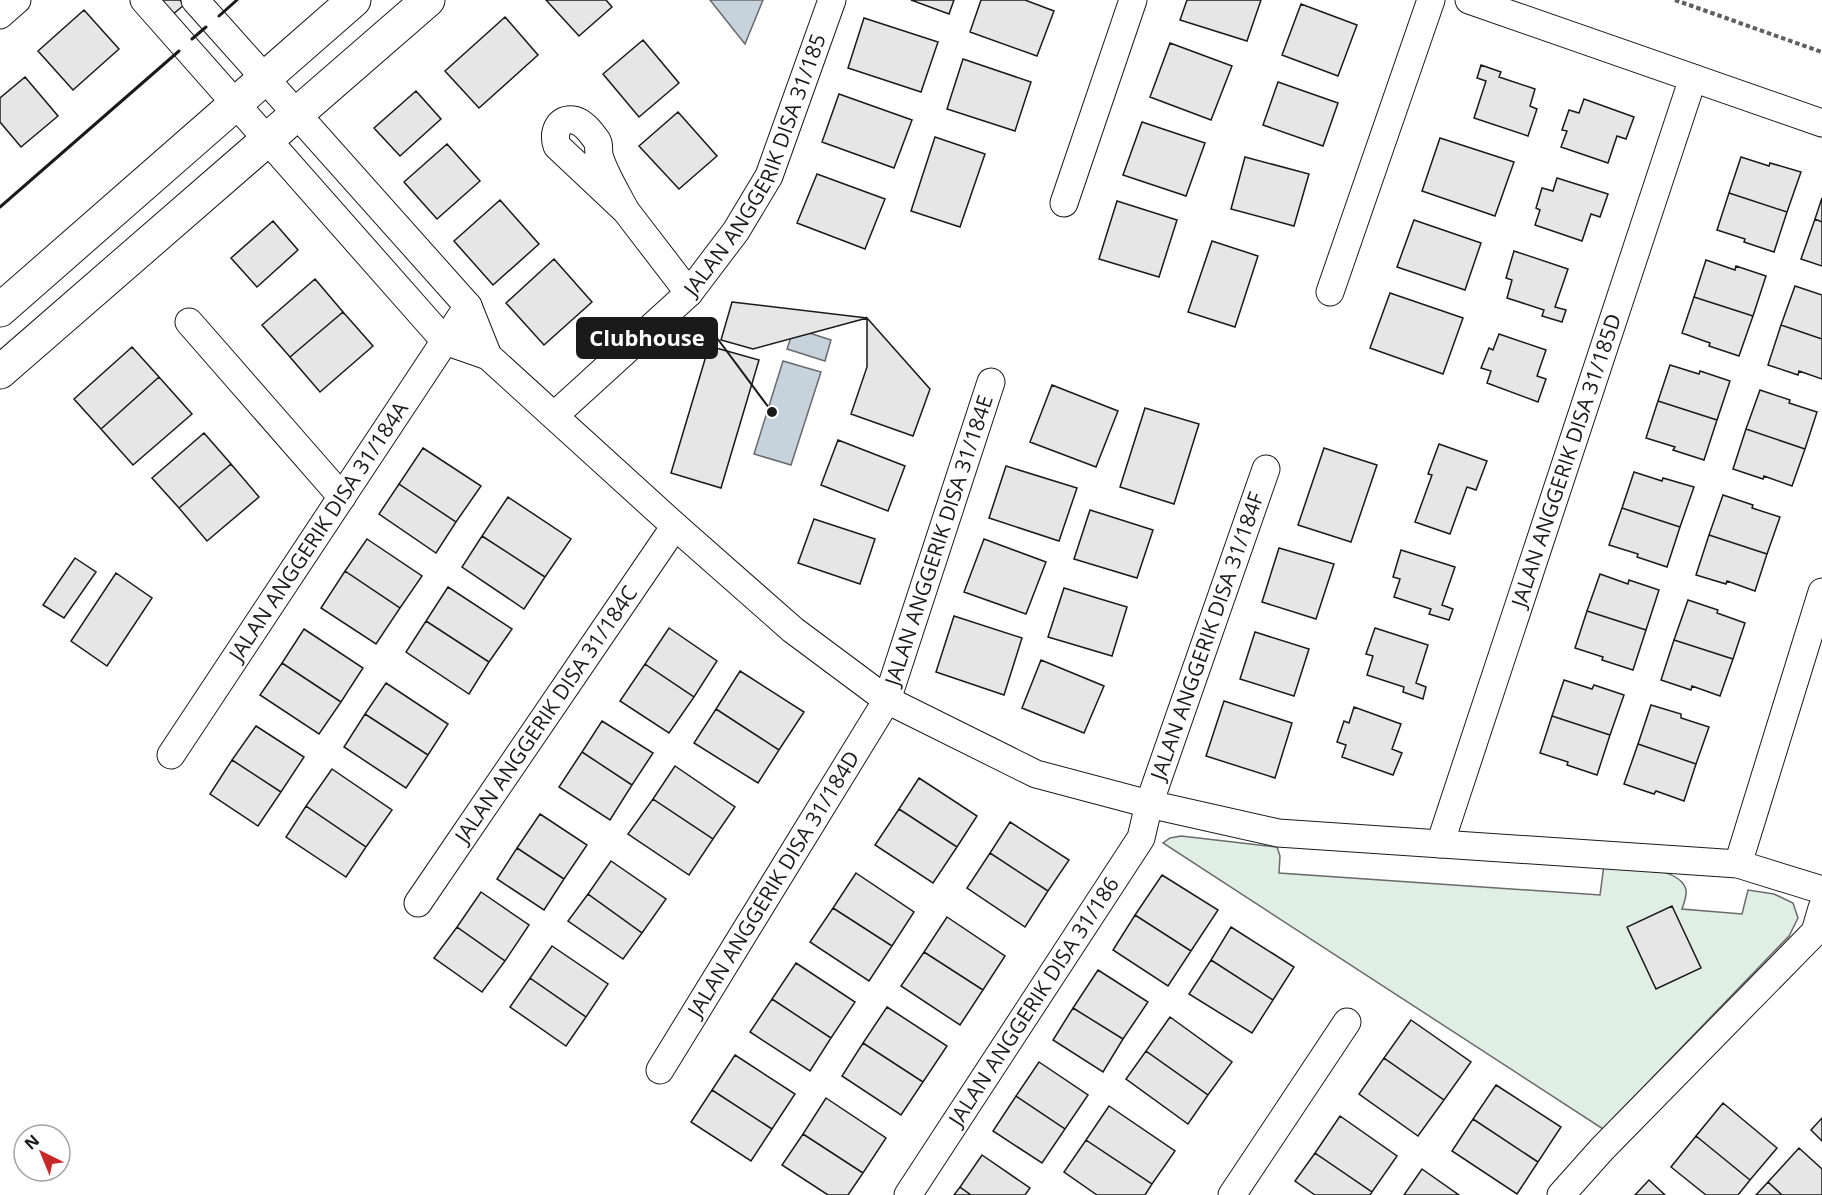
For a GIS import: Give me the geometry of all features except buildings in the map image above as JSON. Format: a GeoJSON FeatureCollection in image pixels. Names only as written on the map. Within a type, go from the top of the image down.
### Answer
{"type":"FeatureCollection","features":[{"type":"Feature","properties":{"kind":"street"},"geometry":{"type":"LineString","coordinates":[[0,15],[17,0]]}},
{"type":"Feature","properties":{"kind":"street"},"geometry":{"type":"LineString","coordinates":[[144,0],[445,341],[489,356],[793,630],[887,700],[1036,774],[1149,804],[1278,833],[1738,864],[1822,890]]}},
{"type":"Feature","properties":{"kind":"street"},"geometry":{"type":"LineString","coordinates":[[0,310],[354,0]]}},
{"type":"Feature","properties":{"kind":"street"},"geometry":{"type":"LineString","coordinates":[[0,372],[428,0]]}},
{"type":"Feature","properties":{"kind":"street","name":"JALAN ANGGERIK DISA 31/185"},"geometry":{"type":"LineString","coordinates":[[555,415],[689,293],[736,231],[769,176],[832,0]]}},
{"type":"Feature","properties":{"kind":"street"},"geometry":{"type":"LineString","coordinates":[[1064,203],[1133,0]]}},
{"type":"Feature","properties":{"kind":"street"},"geometry":{"type":"LineString","coordinates":[[1330,292],[1431,0]]}},
{"type":"Feature","properties":{"kind":"street"},"geometry":{"type":"LineString","coordinates":[[1469,0],[1822,123]]}},
{"type":"Feature","properties":{"kind":"street"},"geometry":{"type":"LineString","coordinates":[[172,31],[197,3],[468,306],[489,356]]}},
{"type":"Feature","properties":{"kind":"street","name":"JALAN ANGGERIK DISA 31/185D"},"geometry":{"type":"LineString","coordinates":[[1440,844],[1693,78]]}},
{"type":"Feature","properties":{"kind":"street"},"geometry":{"type":"LineString","coordinates":[[626,211],[689,293]]}},
{"type":"Feature","properties":{"kind":"street","name":"JALAN ANGGERIK DISA 31/184A"},"geometry":{"type":"LineString","coordinates":[[171,755],[468,306]]}},
{"type":"Feature","properties":{"kind":"street"},"geometry":{"type":"LineString","coordinates":[[189,322],[342,498]]}},
{"type":"Feature","properties":{"kind":"street","name":"JALAN ANGGERIK DISA 31/184E"},"geometry":{"type":"LineString","coordinates":[[887,700],[991,382]]}},
{"type":"Feature","properties":{"kind":"street","name":"JALAN ANGGERIK DISA 31/184F"},"geometry":{"type":"LineString","coordinates":[[1149,804],[1266,469]]}},
{"type":"Feature","properties":{"kind":"street","name":"JALAN ANGGERIK DISA 31/184C"},"geometry":{"type":"LineString","coordinates":[[418,903],[675,526]]}},
{"type":"Feature","properties":{"kind":"street"},"geometry":{"type":"LineString","coordinates":[[1738,864],[1822,592]]}},
{"type":"Feature","properties":{"kind":"street","name":"JALAN ANGGERIK DISA 31/184D"},"geometry":{"type":"LineString","coordinates":[[660,1070],[887,700]]}},
{"type":"Feature","properties":{"kind":"street","name":"JALAN ANGGERIK DISA 31/186"},"geometry":{"type":"LineString","coordinates":[[908,1195],[1141,838],[1149,804]]}},
{"type":"Feature","properties":{"kind":"street"},"geometry":{"type":"LineString","coordinates":[[1561,1195],[1602,1149],[1815,932],[1822,909]]}},
{"type":"Feature","properties":{"kind":"street"},"geometry":{"type":"LineString","coordinates":[[1232,1195],[1347,1022]]}},
{"type":"Feature","properties":{"kind":"path"},"geometry":{"type":"LineString","coordinates":[[1675,0],[1822,52]]}},
{"type":"Feature","properties":{"kind":"green space"},"geometry":{"type":"Polygon","coordinates":[[[1181,836],[1277,847],[1280,856],[1279,873],[1600,895],[1604,865],[1637,867],[1663,872],[1682,882],[1686,892],[1682,909],[1742,914],[1748,890],[1774,894],[1793,903],[1798,918],[1789,936],[1603,1129],[1163,843],[1170,838],[1181,836]]]}},
{"type":"Feature","properties":{"kind":"shaded area"},"geometry":{"type":"Polygon","coordinates":[[[710,0],[763,0],[745,44],[710,0]]]}},
{"type":"Feature","properties":{"kind":"shaded area"},"geometry":{"type":"Polygon","coordinates":[[[794,328],[831,340],[825,361],[787,349],[794,328]]]}},
{"type":"Feature","properties":{"kind":"shaded area"},"geometry":{"type":"Polygon","coordinates":[[[783,361],[821,372],[791,465],[754,454],[783,361]]]}},
{"type":"Feature","properties":{"kind":"wall"},"geometry":{"type":"LineString","coordinates":[[219,16],[237,0]]}},
{"type":"Feature","properties":{"kind":"wall"},"geometry":{"type":"LineString","coordinates":[[192,39],[206,27]]}},
{"type":"Feature","properties":{"kind":"wall"},"geometry":{"type":"LineString","coordinates":[[0,207],[179,51]]}},
{"type":"Feature","properties":{"kind":"place","name":"Clubhouse"},"geometry":{"type":"Point","coordinates":[772,412]}}]}
